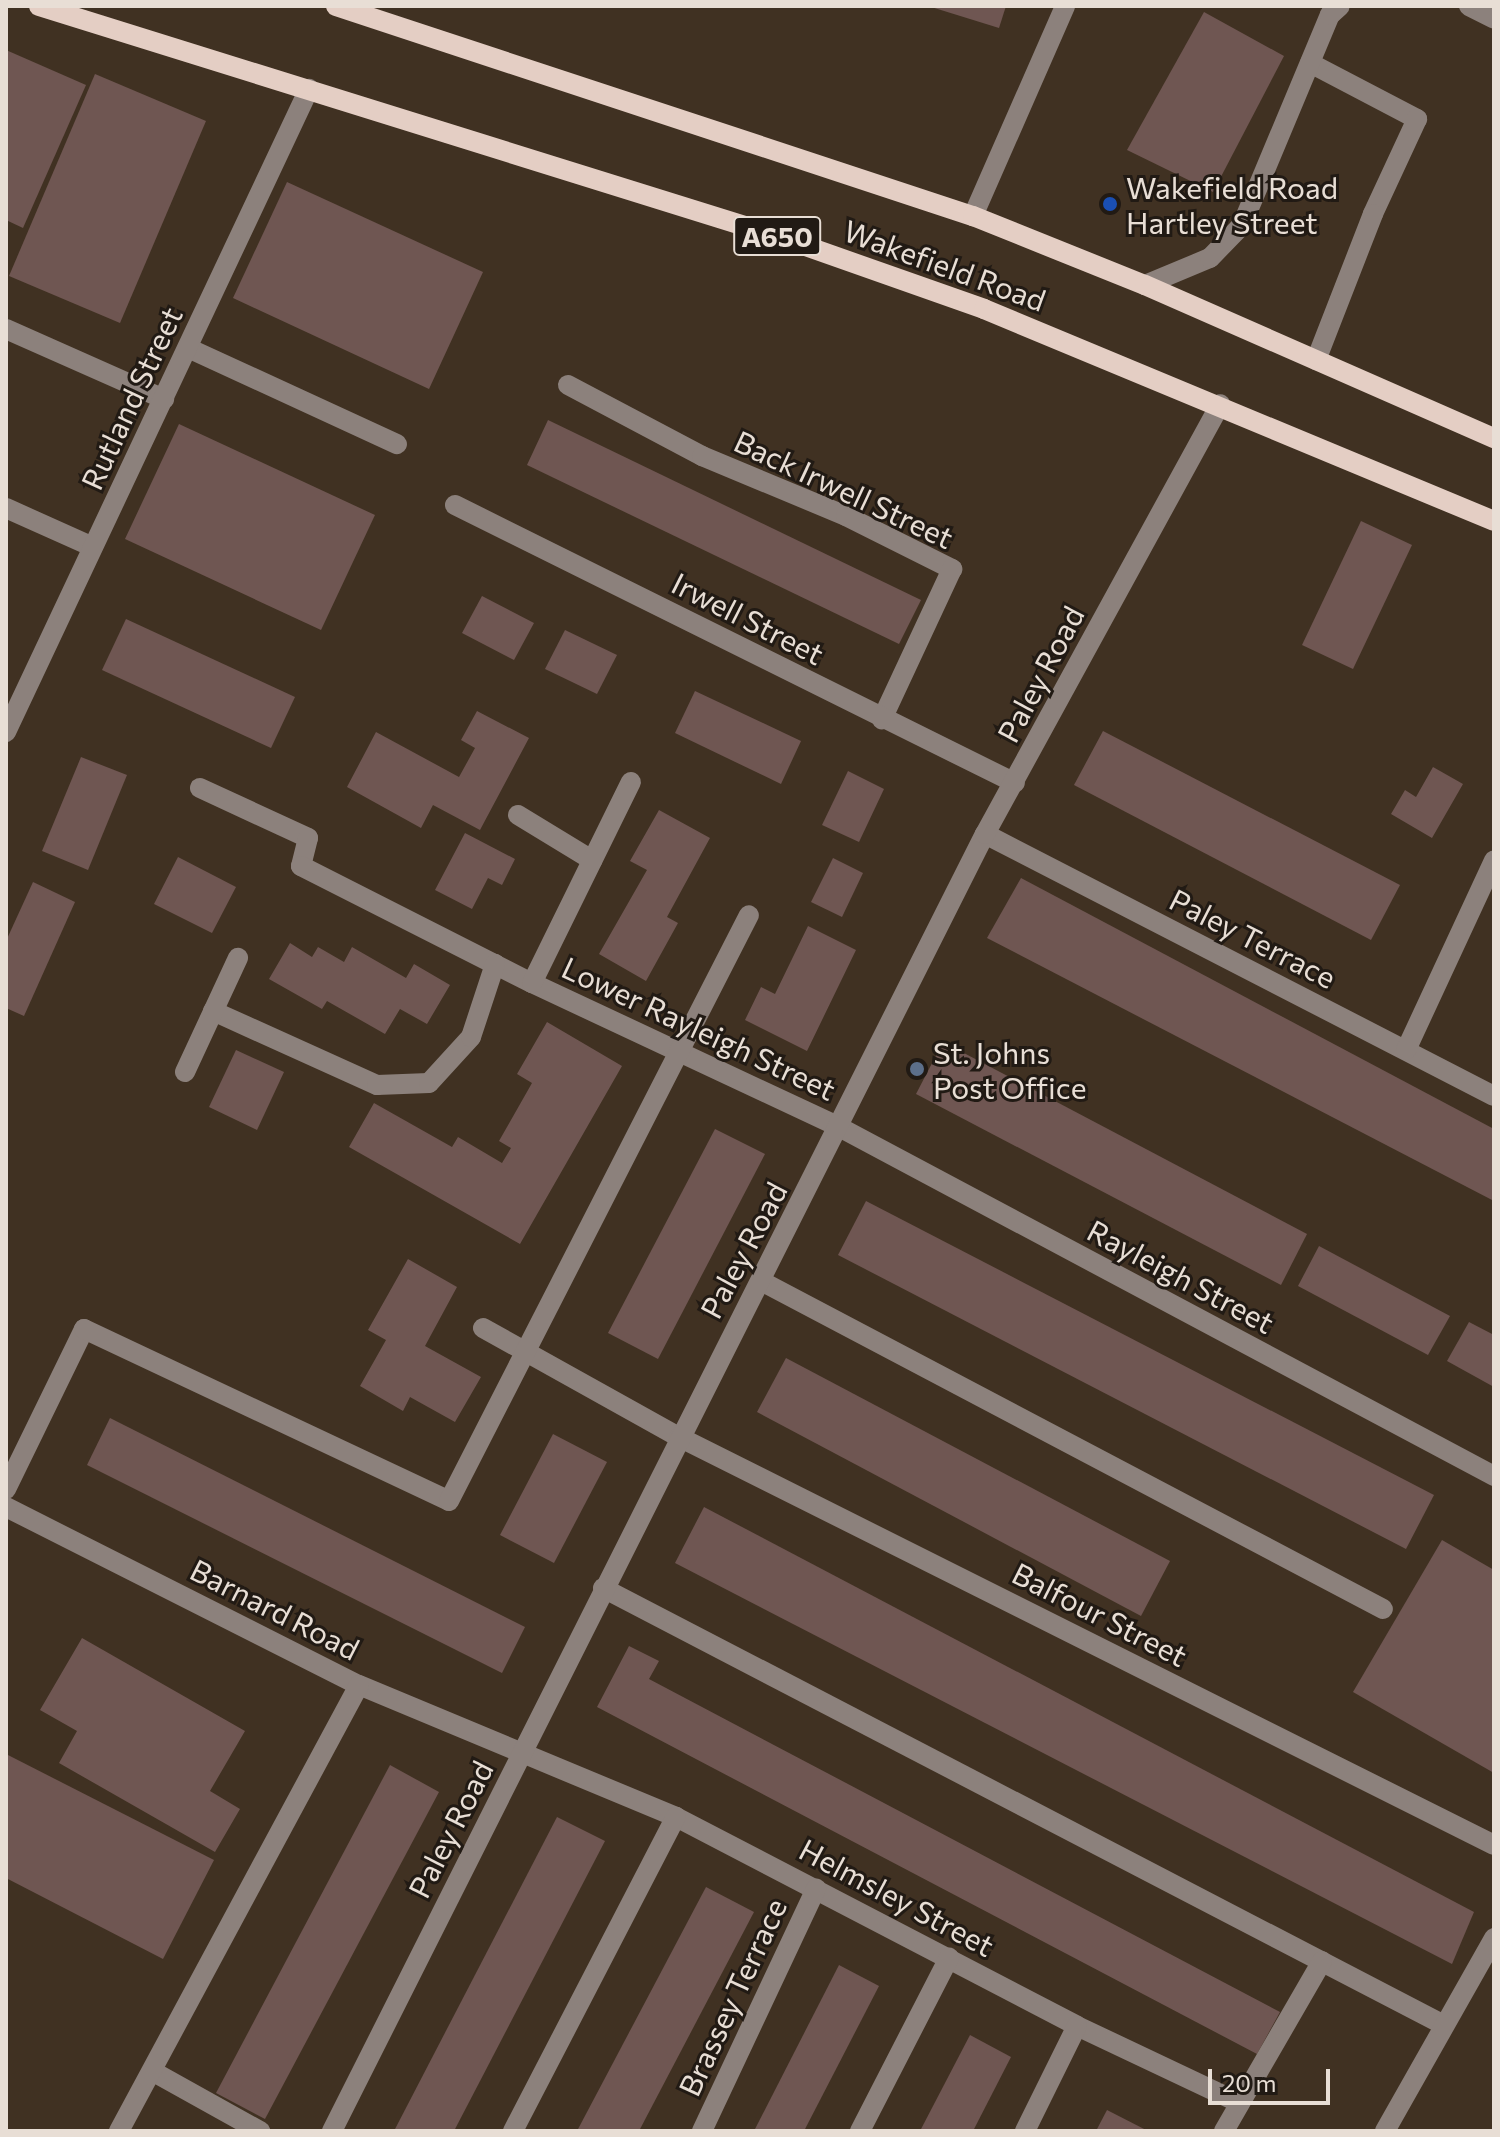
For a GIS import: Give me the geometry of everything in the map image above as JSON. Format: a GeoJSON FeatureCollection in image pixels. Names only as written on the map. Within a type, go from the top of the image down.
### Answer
{"type":"FeatureCollection","features":[{"type":"Feature","properties":{"kind":"main road","name":"Wakefield Road"},"geometry":{"type":"LineString","coordinates":[[39,6],[780,237],[984,309],[1220,404],[1494,521]]}},
{"type":"Feature","properties":{"kind":"main road","name":"Wakefield Road"},"geometry":{"type":"LineString","coordinates":[[336,6],[973,216],[1145,285],[1494,438]]}},
{"type":"Feature","properties":{"kind":"street"},"geometry":{"type":"LineString","coordinates":[[973,216],[1065,6]]}},
{"type":"Feature","properties":{"kind":"street"},"geometry":{"type":"LineString","coordinates":[[1145,285],[1210,258],[1242,225],[1330,15],[1340,6]]}},
{"type":"Feature","properties":{"kind":"street"},"geometry":{"type":"LineString","coordinates":[[1469,6],[1494,19]]}},
{"type":"Feature","properties":{"kind":"street"},"geometry":{"type":"LineString","coordinates":[[1310,63],[1417,119],[1373,214],[1316,360]]}},
{"type":"Feature","properties":{"kind":"street","name":"Rutland Street"},"geometry":{"type":"LineString","coordinates":[[6,732],[309,89]]}},
{"type":"Feature","properties":{"kind":"street"},"geometry":{"type":"LineString","coordinates":[[6,329],[164,399]]}},
{"type":"Feature","properties":{"kind":"street"},"geometry":{"type":"LineString","coordinates":[[188,348],[397,444]]}},
{"type":"Feature","properties":{"kind":"street","name":"Back Irwell Street"},"geometry":{"type":"LineString","coordinates":[[568,385],[702,456],[846,516],[952,569],[882,719]]}},
{"type":"Feature","properties":{"kind":"street","name":"Paley Road"},"geometry":{"type":"LineString","coordinates":[[332,2131],[679,1437],[841,1128],[985,834],[1220,404]]}},
{"type":"Feature","properties":{"kind":"street","name":"Irwell Street"},"geometry":{"type":"LineString","coordinates":[[455,505],[1015,783]]}},
{"type":"Feature","properties":{"kind":"street"},"geometry":{"type":"LineString","coordinates":[[6,508],[93,547]]}},
{"type":"Feature","properties":{"kind":"street"},"geometry":{"type":"LineString","coordinates":[[532,983],[631,782]]}},
{"type":"Feature","properties":{"kind":"street","name":"Lower Rayleigh Street"},"geometry":{"type":"LineString","coordinates":[[200,788],[308,838],[301,866],[532,983],[841,1128]]}},
{"type":"Feature","properties":{"kind":"street"},"geometry":{"type":"LineString","coordinates":[[518,815],[592,860]]}},
{"type":"Feature","properties":{"kind":"street","name":"Paley Terrace"},"geometry":{"type":"LineString","coordinates":[[985,834],[1494,1096]]}},
{"type":"Feature","properties":{"kind":"street"},"geometry":{"type":"LineString","coordinates":[[1406,1050],[1494,860]]}},
{"type":"Feature","properties":{"kind":"street"},"geometry":{"type":"LineString","coordinates":[[6,1489],[84,1329],[449,1501],[749,915]]}},
{"type":"Feature","properties":{"kind":"street"},"geometry":{"type":"LineString","coordinates":[[185,1072],[238,958]]}},
{"type":"Feature","properties":{"kind":"street"},"geometry":{"type":"LineString","coordinates":[[213,1011],[377,1085],[429,1083],[471,1037],[495,964]]}},
{"type":"Feature","properties":{"kind":"street","name":"Rayleigh Street"},"geometry":{"type":"LineString","coordinates":[[841,1128],[1494,1476]]}},
{"type":"Feature","properties":{"kind":"street"},"geometry":{"type":"LineString","coordinates":[[761,1281],[1383,1609]]}},
{"type":"Feature","properties":{"kind":"street","name":"Balfour Street"},"geometry":{"type":"LineString","coordinates":[[483,1328],[679,1437],[1494,1845]]}},
{"type":"Feature","properties":{"kind":"street","name":"Barnard Road"},"geometry":{"type":"LineString","coordinates":[[6,1507],[359,1685],[523,1751]]}},
{"type":"Feature","properties":{"kind":"street"},"geometry":{"type":"LineString","coordinates":[[603,1588],[1444,2025]]}},
{"type":"Feature","properties":{"kind":"street"},"geometry":{"type":"LineString","coordinates":[[119,2131],[359,1685]]}},
{"type":"Feature","properties":{"kind":"street","name":"Helmsley Street"},"geometry":{"type":"LineString","coordinates":[[523,1751],[676,1817],[1077,2026],[1240,2103]]}},
{"type":"Feature","properties":{"kind":"street"},"geometry":{"type":"LineString","coordinates":[[513,2131],[676,1817]]}},
{"type":"Feature","properties":{"kind":"street","name":"Brassey Terrace"},"geometry":{"type":"LineString","coordinates":[[702,2131],[816,1889]]}},
{"type":"Feature","properties":{"kind":"street"},"geometry":{"type":"LineString","coordinates":[[1385,2131],[1494,1938]]}},
{"type":"Feature","properties":{"kind":"street"},"geometry":{"type":"LineString","coordinates":[[860,2131],[949,1958]]}},
{"type":"Feature","properties":{"kind":"street"},"geometry":{"type":"LineString","coordinates":[[1224,2131],[1322,1961]]}},
{"type":"Feature","properties":{"kind":"street"},"geometry":{"type":"LineString","coordinates":[[1025,2131],[1077,2026]]}},
{"type":"Feature","properties":{"kind":"street"},"geometry":{"type":"LineString","coordinates":[[152,2071],[260,2131]]}},
{"type":"Feature","properties":{"kind":"building"},"geometry":{"type":"Polygon","coordinates":[[[928,6],[1006,6],[999,28],[928,6]]]}},
{"type":"Feature","properties":{"kind":"building"},"geometry":{"type":"Polygon","coordinates":[[[1204,12],[1284,56],[1213,192],[1127,150],[1204,12]]]}},
{"type":"Feature","properties":{"kind":"building"},"geometry":{"type":"Polygon","coordinates":[[[6,50],[86,85],[23,228],[6,220],[6,50]]]}},
{"type":"Feature","properties":{"kind":"building"},"geometry":{"type":"Polygon","coordinates":[[[95,74],[206,121],[120,323],[9,276],[95,74]]]}},
{"type":"Feature","properties":{"kind":"building"},"geometry":{"type":"Polygon","coordinates":[[[287,182],[483,272],[429,389],[233,298],[287,182]]]}},
{"type":"Feature","properties":{"kind":"building"},"geometry":{"type":"Polygon","coordinates":[[[548,420],[921,600],[899,644],[527,465],[548,420]]]}},
{"type":"Feature","properties":{"kind":"building"},"geometry":{"type":"Polygon","coordinates":[[[179,424],[375,515],[321,630],[125,539],[179,424]]]}},
{"type":"Feature","properties":{"kind":"building"},"geometry":{"type":"Polygon","coordinates":[[[1361,521],[1412,545],[1353,669],[1302,645],[1361,521]]]}},
{"type":"Feature","properties":{"kind":"building"},"geometry":{"type":"Polygon","coordinates":[[[482,596],[534,623],[514,660],[462,633],[482,596]]]}},
{"type":"Feature","properties":{"kind":"building"},"geometry":{"type":"Polygon","coordinates":[[[126,619],[295,697],[271,748],[102,670],[126,619]]]}},
{"type":"Feature","properties":{"kind":"building"},"geometry":{"type":"Polygon","coordinates":[[[565,630],[617,655],[597,694],[545,669],[565,630]]]}},
{"type":"Feature","properties":{"kind":"building"},"geometry":{"type":"Polygon","coordinates":[[[695,691],[801,741],[781,784],[675,733],[695,691]]]}},
{"type":"Feature","properties":{"kind":"building"},"geometry":{"type":"Polygon","coordinates":[[[477,711],[529,738],[480,830],[433,805],[421,828],[347,787],[376,732],[459,777],[475,748],[461,740],[477,711]]]}},
{"type":"Feature","properties":{"kind":"building"},"geometry":{"type":"Polygon","coordinates":[[[1103,731],[1400,885],[1371,940],[1074,785],[1103,731]]]}},
{"type":"Feature","properties":{"kind":"building"},"geometry":{"type":"Polygon","coordinates":[[[81,757],[127,775],[88,870],[42,851],[81,757]]]}},
{"type":"Feature","properties":{"kind":"building"},"geometry":{"type":"Polygon","coordinates":[[[1433,767],[1463,784],[1432,838],[1391,814],[1405,790],[1416,797],[1433,767]]]}},
{"type":"Feature","properties":{"kind":"building"},"geometry":{"type":"Polygon","coordinates":[[[848,771],[884,789],[859,842],[822,825],[848,771]]]}},
{"type":"Feature","properties":{"kind":"building"},"geometry":{"type":"Polygon","coordinates":[[[659,810],[710,838],[667,917],[678,923],[646,981],[599,954],[647,870],[630,861],[659,810]]]}},
{"type":"Feature","properties":{"kind":"building"},"geometry":{"type":"Polygon","coordinates":[[[465,833],[515,859],[502,885],[488,878],[472,909],[435,890],[465,833]]]}},
{"type":"Feature","properties":{"kind":"building"},"geometry":{"type":"Polygon","coordinates":[[[178,857],[236,887],[212,933],[154,904],[178,857]]]}},
{"type":"Feature","properties":{"kind":"building"},"geometry":{"type":"Polygon","coordinates":[[[833,858],[863,873],[842,917],[811,902],[833,858]]]}},
{"type":"Feature","properties":{"kind":"building"},"geometry":{"type":"Polygon","coordinates":[[[1021,878],[1494,1129],[1494,1201],[987,938],[1021,878]]]}},
{"type":"Feature","properties":{"kind":"building"},"geometry":{"type":"Polygon","coordinates":[[[33,882],[75,902],[24,1016],[6,1008],[6,941],[33,882]]]}},
{"type":"Feature","properties":{"kind":"building"},"geometry":{"type":"Polygon","coordinates":[[[808,926],[856,950],[807,1051],[745,1020],[761,987],[775,994],[808,926]]]}},
{"type":"Feature","properties":{"kind":"building"},"geometry":{"type":"Polygon","coordinates":[[[290,943],[312,957],[318,947],[344,962],[352,947],[406,978],[414,964],[450,985],[427,1024],[400,1009],[385,1034],[327,1001],[322,1009],[269,979],[290,943]]]}},
{"type":"Feature","properties":{"kind":"building"},"geometry":{"type":"Polygon","coordinates":[[[547,1022],[622,1066],[520,1244],[349,1147],[374,1103],[452,1147],[458,1137],[502,1163],[511,1148],[499,1141],[532,1083],[517,1074],[547,1022]]]}},
{"type":"Feature","properties":{"kind":"building"},"geometry":{"type":"Polygon","coordinates":[[[943,1042],[1307,1234],[1281,1285],[916,1094],[943,1042]]]}},
{"type":"Feature","properties":{"kind":"building"},"geometry":{"type":"Polygon","coordinates":[[[236,1050],[284,1072],[257,1130],[209,1107],[236,1050]]]}},
{"type":"Feature","properties":{"kind":"building"},"geometry":{"type":"Polygon","coordinates":[[[715,1129],[765,1154],[658,1359],[608,1333],[715,1129]]]}},
{"type":"Feature","properties":{"kind":"building"},"geometry":{"type":"Polygon","coordinates":[[[866,1201],[1434,1495],[1406,1549],[838,1255],[866,1201]]]}},
{"type":"Feature","properties":{"kind":"building"},"geometry":{"type":"Polygon","coordinates":[[[1319,1246],[1450,1316],[1428,1355],[1298,1286],[1319,1246]]]}},
{"type":"Feature","properties":{"kind":"building"},"geometry":{"type":"Polygon","coordinates":[[[408,1259],[457,1287],[425,1346],[481,1377],[455,1422],[410,1397],[403,1411],[360,1386],[386,1340],[368,1330],[408,1259]]]}},
{"type":"Feature","properties":{"kind":"building"},"geometry":{"type":"Polygon","coordinates":[[[1469,1322],[1494,1335],[1494,1387],[1447,1361],[1469,1322]]]}},
{"type":"Feature","properties":{"kind":"building"},"geometry":{"type":"Polygon","coordinates":[[[786,1358],[1170,1561],[1141,1616],[757,1412],[786,1358]]]}},
{"type":"Feature","properties":{"kind":"building"},"geometry":{"type":"Polygon","coordinates":[[[110,1418],[525,1627],[502,1673],[87,1465],[110,1418]]]}},
{"type":"Feature","properties":{"kind":"building"},"geometry":{"type":"Polygon","coordinates":[[[553,1434],[607,1462],[554,1563],[500,1535],[553,1434]]]}},
{"type":"Feature","properties":{"kind":"building"},"geometry":{"type":"Polygon","coordinates":[[[704,1507],[1474,1912],[1452,1964],[675,1563],[704,1507]]]}},
{"type":"Feature","properties":{"kind":"building"},"geometry":{"type":"Polygon","coordinates":[[[1442,1540],[1494,1570],[1494,1773],[1353,1692],[1442,1540]]]}},
{"type":"Feature","properties":{"kind":"building"},"geometry":{"type":"Polygon","coordinates":[[[82,1638],[245,1731],[210,1791],[240,1809],[215,1852],[59,1763],[77,1731],[40,1710],[82,1638]]]}},
{"type":"Feature","properties":{"kind":"building"},"geometry":{"type":"Polygon","coordinates":[[[629,1646],[659,1661],[649,1679],[1280,2012],[1257,2054],[597,1707],[629,1646]]]}},
{"type":"Feature","properties":{"kind":"building"},"geometry":{"type":"Polygon","coordinates":[[[6,1754],[214,1860],[163,1959],[6,1878],[6,1754]]]}},
{"type":"Feature","properties":{"kind":"building"},"geometry":{"type":"Polygon","coordinates":[[[390,1765],[439,1792],[265,2119],[216,2093],[390,1765]]]}},
{"type":"Feature","properties":{"kind":"building"},"geometry":{"type":"Polygon","coordinates":[[[557,1817],[605,1841],[454,2131],[394,2131],[557,1817]]]}},
{"type":"Feature","properties":{"kind":"building"},"geometry":{"type":"Polygon","coordinates":[[[706,1887],[754,1912],[639,2131],[577,2131],[706,1887]]]}},
{"type":"Feature","properties":{"kind":"building"},"geometry":{"type":"Polygon","coordinates":[[[839,1965],[879,1986],[804,2131],[754,2131],[839,1965]]]}},
{"type":"Feature","properties":{"kind":"building"},"geometry":{"type":"Polygon","coordinates":[[[970,2035],[1011,2057],[973,2131],[920,2131],[970,2035]]]}},
{"type":"Feature","properties":{"kind":"building"},"geometry":{"type":"Polygon","coordinates":[[[1107,2110],[1148,2131],[1096,2131],[1107,2110]]]}},
{"type":"Feature","properties":{"kind":"place","name":"Wakefield Road Hartley Street"},"geometry":{"type":"Point","coordinates":[1110,204]}},
{"type":"Feature","properties":{"kind":"place","name":"St. Johns Post Office"},"geometry":{"type":"Point","coordinates":[917,1069]}}]}
